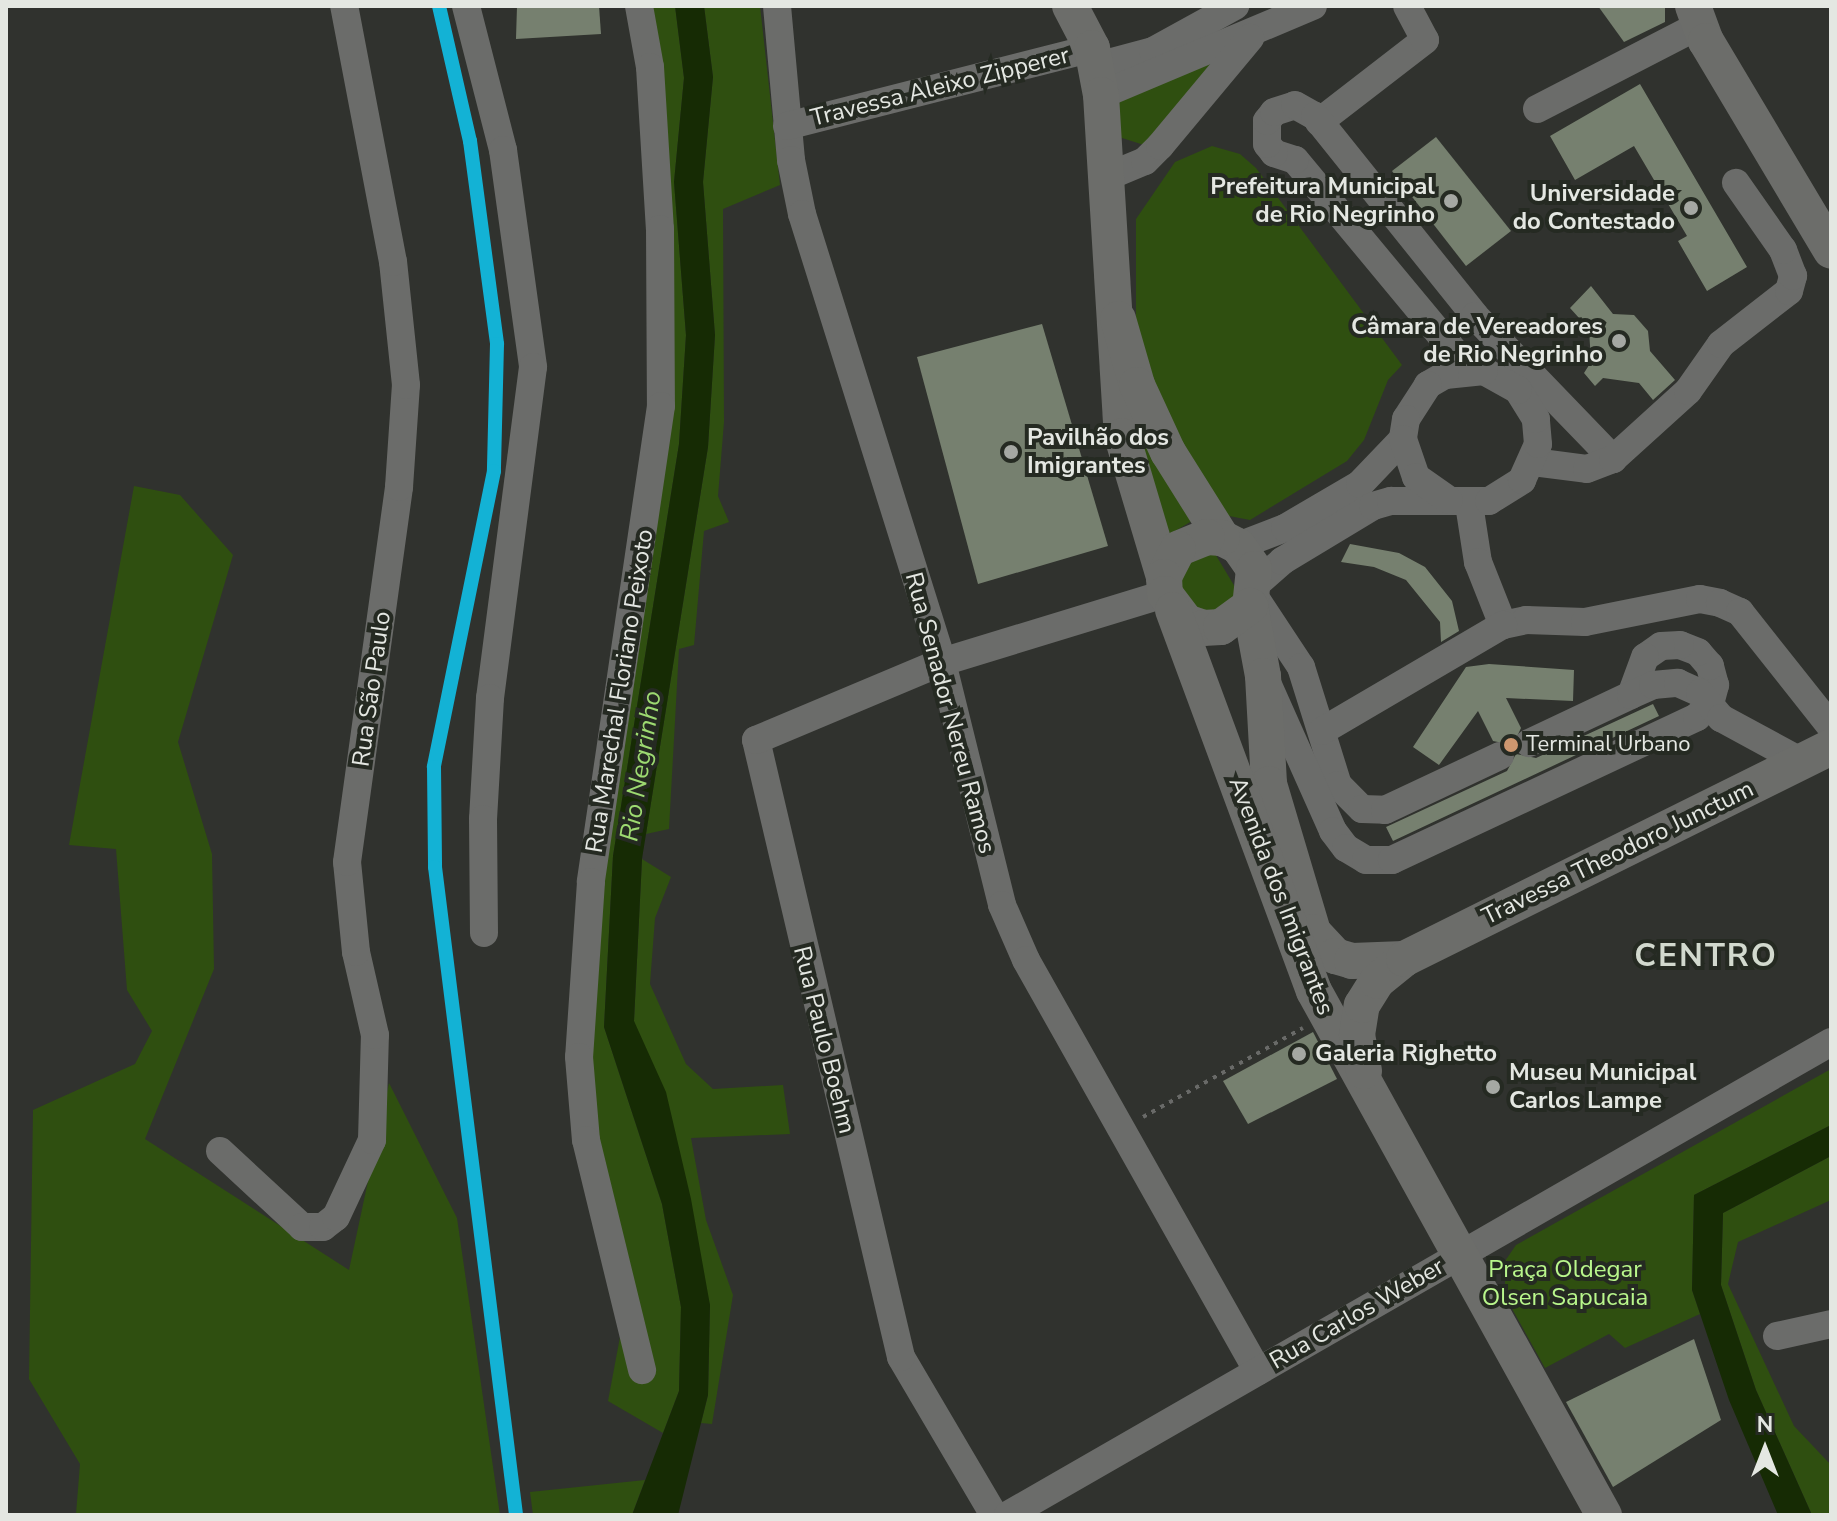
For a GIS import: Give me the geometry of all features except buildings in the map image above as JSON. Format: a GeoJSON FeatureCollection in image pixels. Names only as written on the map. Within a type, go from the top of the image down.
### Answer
{"type":"FeatureCollection","features":[{"type":"Feature","properties":{"kind":"main road"},"geometry":{"type":"LineString","coordinates":[[1070,6],[1097,70]]}},
{"type":"Feature","properties":{"kind":"main road"},"geometry":{"type":"LineString","coordinates":[[1696,16],[1831,251]]}},
{"type":"Feature","properties":{"kind":"main road","name":"Avenida dos Imigrantes"},"geometry":{"type":"LineString","coordinates":[[1097,70],[1118,319],[1122,436],[1167,593],[1326,1016],[1367,1084],[1604,1515]]}},
{"type":"Feature","properties":{"kind":"main road","name":"Avenida dos Imigrantes"},"geometry":{"type":"LineString","coordinates":[[1118,319],[1151,421],[1230,542],[1254,569],[1253,595],[1273,806],[1313,932]]}},
{"type":"Feature","properties":{"kind":"main road"},"geometry":{"type":"LineString","coordinates":[[1230,542],[1191,541],[1178,549],[1167,593],[1203,628],[1221,627],[1253,595]]}},
{"type":"Feature","properties":{"kind":"main road","name":"Travessa Theodoro Junctum"},"geometry":{"type":"LineString","coordinates":[[1367,1084],[1357,1035],[1362,1005],[1377,981],[1404,959],[1816,754]]}},
{"type":"Feature","properties":{"kind":"main road","name":"Travessa Theodoro Junctum"},"geometry":{"type":"LineString","coordinates":[[1313,932],[1335,956],[1352,961],[1404,959]]}},
{"type":"Feature","properties":{"kind":"street","name":"Rua São Paulo"},"geometry":{"type":"LineString","coordinates":[[220,1151],[302,1227],[323,1227],[336,1217],[372,1140],[375,1035],[356,952],[347,862],[399,487],[406,385],[393,262],[344,6]]}},
{"type":"Feature","properties":{"kind":"street"},"geometry":{"type":"LineString","coordinates":[[466,6],[503,150],[530,317],[533,367],[490,698],[483,819],[484,933]]}},
{"type":"Feature","properties":{"kind":"street","name":"Rua Marechal Floriano Peixoto"},"geometry":{"type":"LineString","coordinates":[[639,6],[650,67],[660,229],[661,406],[591,882],[579,1057],[586,1140],[642,1370]]}},
{"type":"Feature","properties":{"kind":"street","name":"Rua Senador Nereu Ramos"},"geometry":{"type":"LineString","coordinates":[[777,6],[787,126],[802,214],[942,662],[1002,905],[1026,960],[1258,1371]]}},
{"type":"Feature","properties":{"kind":"street"},"geometry":{"type":"LineString","coordinates":[[1097,70],[1153,51],[1235,6]]}},
{"type":"Feature","properties":{"kind":"street"},"geometry":{"type":"LineString","coordinates":[[1097,70],[1253,35],[1313,6]]}},
{"type":"Feature","properties":{"kind":"street"},"geometry":{"type":"LineString","coordinates":[[1319,122],[1425,40],[1407,6]]}},
{"type":"Feature","properties":{"kind":"street"},"geometry":{"type":"LineString","coordinates":[[1537,109],[1696,16]]}},
{"type":"Feature","properties":{"kind":"street"},"geometry":{"type":"LineString","coordinates":[[1104,178],[1145,161],[1253,35]]}},
{"type":"Feature","properties":{"kind":"street","name":"Travessa Aleixo Zipperer"},"geometry":{"type":"LineString","coordinates":[[787,126],[1097,70]]}},
{"type":"Feature","properties":{"kind":"street"},"geometry":{"type":"LineString","coordinates":[[1535,449],[1530,405],[1502,378],[1449,362],[1295,160],[1274,153],[1267,144],[1267,121],[1284,106],[1306,109],[1319,122],[1475,316],[1549,389],[1613,459]]}},
{"type":"Feature","properties":{"kind":"street"},"geometry":{"type":"LineString","coordinates":[[1535,449],[1587,469],[1613,459],[1688,391],[1721,344],[1789,291],[1793,276],[1783,250],[1736,183]]}},
{"type":"Feature","properties":{"kind":"street"},"geometry":{"type":"LineString","coordinates":[[1230,542],[1285,528],[1360,484],[1403,439],[1414,400],[1449,362],[1475,316]]}},
{"type":"Feature","properties":{"kind":"street"},"geometry":{"type":"LineString","coordinates":[[1500,756],[1385,810],[1362,809],[1338,785],[1301,667],[1253,595],[1282,561],[1373,506],[1391,501],[1459,502],[1507,493],[1549,421],[1549,389]]}},
{"type":"Feature","properties":{"kind":"street"},"geometry":{"type":"LineString","coordinates":[[1403,439],[1416,477],[1459,502],[1503,625]]}},
{"type":"Feature","properties":{"kind":"street","name":"Rua Paulo Boehm"},"geometry":{"type":"LineString","coordinates":[[994,1515],[901,1357],[755,751],[756,740],[765,733],[942,662],[1167,593]]}},
{"type":"Feature","properties":{"kind":"street"},"geometry":{"type":"LineString","coordinates":[[1322,731],[1503,625],[1526,620],[1585,622],[1700,599],[1740,612],[1831,727]]}},
{"type":"Feature","properties":{"kind":"street"},"geometry":{"type":"LineString","coordinates":[[1631,695],[1645,657],[1661,646],[1680,645],[1698,652],[1710,666],[1715,685],[1709,713]]}},
{"type":"Feature","properties":{"kind":"street"},"geometry":{"type":"LineString","coordinates":[[1263,676],[1333,831],[1366,860],[1392,860],[1415,852],[1709,713]]}},
{"type":"Feature","properties":{"kind":"street"},"geometry":{"type":"LineString","coordinates":[[1529,743],[1653,685],[1678,683],[1700,693],[1709,713],[1816,754]]}},
{"type":"Feature","properties":{"kind":"street","name":"Rua Carlos Weber"},"geometry":{"type":"LineString","coordinates":[[1008,1515],[1831,1042]]}},
{"type":"Feature","properties":{"kind":"street"},"geometry":{"type":"LineString","coordinates":[[1777,1336],[1831,1324]]}},
{"type":"Feature","properties":{"kind":"path"},"geometry":{"type":"LineString","coordinates":[[1122,1129],[1326,1016]]}},
{"type":"Feature","properties":{"kind":"green space"},"geometry":{"type":"Polygon","coordinates":[[[639,6],[675,6],[684,78],[674,182],[686,335],[679,444],[613,856],[604,1027],[662,1204],[681,1307],[679,1391],[663,1433],[608,1401],[626,1305],[579,1057],[657,446],[639,6]]]}},
{"type":"Feature","properties":{"kind":"green space"},"geometry":{"type":"Polygon","coordinates":[[[704,6],[760,6],[780,185],[723,209],[724,422],[718,496],[729,522],[704,531],[694,645],[679,649],[669,829],[646,834],[708,447],[715,335],[703,182],[713,77],[704,6]]]}},
{"type":"Feature","properties":{"kind":"green space"},"geometry":{"type":"Polygon","coordinates":[[[1222,51],[1144,145],[1119,137],[1114,112],[1121,100],[1222,51]]]}},
{"type":"Feature","properties":{"kind":"green space"},"geometry":{"type":"Polygon","coordinates":[[[1212,146],[1240,154],[1256,168],[1402,365],[1388,380],[1364,440],[1347,461],[1250,520],[1229,516],[1190,466],[1136,344],[1136,219],[1175,162],[1212,146]]]}},
{"type":"Feature","properties":{"kind":"green space"},"geometry":{"type":"Polygon","coordinates":[[[1131,403],[1200,516],[1162,539],[1131,403]]]}},
{"type":"Feature","properties":{"kind":"green space"},"geometry":{"type":"Polygon","coordinates":[[[134,486],[180,495],[233,555],[178,742],[212,854],[214,969],[145,1139],[349,1270],[389,1083],[457,1218],[500,1515],[6,1515],[76,1514],[80,1464],[29,1379],[33,1110],[135,1064],[152,1031],[127,990],[116,849],[69,845],[134,486]]]}},
{"type":"Feature","properties":{"kind":"green space"},"geometry":{"type":"Polygon","coordinates":[[[1214,552],[1238,592],[1224,614],[1187,608],[1174,578],[1189,560],[1214,552]]]}},
{"type":"Feature","properties":{"kind":"green space"},"geometry":{"type":"Polygon","coordinates":[[[642,859],[671,877],[655,918],[650,984],[686,1064],[713,1089],[783,1085],[790,1134],[691,1138],[706,1220],[733,1295],[712,1424],[701,1423],[708,1395],[710,1305],[634,1021],[642,859]]]}},
{"type":"Feature","properties":{"kind":"green space","name":"Praça Oldegar Olsen Sapucaia"},"geometry":{"type":"Polygon","coordinates":[[[1831,1069],[1831,1125],[1694,1195],[1692,1290],[1700,1314],[1625,1348],[1609,1334],[1545,1368],[1505,1296],[1505,1261],[1516,1245],[1831,1069]]]}},
{"type":"Feature","properties":{"kind":"green space"},"geometry":{"type":"Polygon","coordinates":[[[1831,1156],[1831,1200],[1738,1242],[1728,1284],[1794,1426],[1831,1465],[1831,1515],[1812,1515],[1756,1390],[1721,1285],[1723,1213],[1831,1156]]]}},
{"type":"Feature","properties":{"kind":"green space"},"geometry":{"type":"Polygon","coordinates":[[[645,1480],[632,1515],[533,1515],[530,1492],[645,1480]]]}},
{"type":"Feature","properties":{"kind":"water","name":"Rio Negrinho"},"geometry":{"type":"Polygon","coordinates":[[[675,6],[704,6],[713,77],[703,182],[715,335],[708,447],[642,859],[634,1021],[666,1092],[691,1199],[710,1305],[708,1395],[678,1515],[632,1515],[679,1391],[681,1307],[662,1204],[604,1027],[613,856],[679,444],[686,335],[674,182],[684,78],[675,6]]]}},
{"type":"Feature","properties":{"kind":"water"},"geometry":{"type":"Polygon","coordinates":[[[1831,1125],[1831,1156],[1723,1213],[1721,1285],[1756,1390],[1812,1515],[1778,1515],[1729,1400],[1692,1290],[1694,1195],[1831,1125]]]}},
{"type":"Feature","properties":{"kind":"transit line"},"geometry":{"type":"LineString","coordinates":[[439,6],[470,141],[497,344],[494,471],[434,767],[435,867],[516,1515]]}},
{"type":"Feature","properties":{"kind":"place","name":"Prefeitura Municipal de Rio Negrinho"},"geometry":{"type":"Point","coordinates":[1451,201]}},
{"type":"Feature","properties":{"kind":"place","name":"Universidade do Contestado"},"geometry":{"type":"Point","coordinates":[1691,208]}},
{"type":"Feature","properties":{"kind":"place","name":"Câmara de Vereadores de Rio Negrinho"},"geometry":{"type":"Point","coordinates":[1619,341]}},
{"type":"Feature","properties":{"kind":"place","name":"Pavilhão dos Imigrantes"},"geometry":{"type":"Point","coordinates":[1011,452]}},
{"type":"Feature","properties":{"kind":"place","name":"Terminal Urbano"},"geometry":{"type":"Point","coordinates":[1511,745]}},
{"type":"Feature","properties":{"kind":"place","name":"Galeria Righetto"},"geometry":{"type":"Point","coordinates":[1299,1054]}},
{"type":"Feature","properties":{"kind":"place","name":"Museu Municipal Carlos Lampe"},"geometry":{"type":"Point","coordinates":[1493,1087]}},
{"type":"Feature","properties":{"kind":"district","name":"CENTRO"},"geometry":{"type":"Point","coordinates":[1706,956]}}]}
